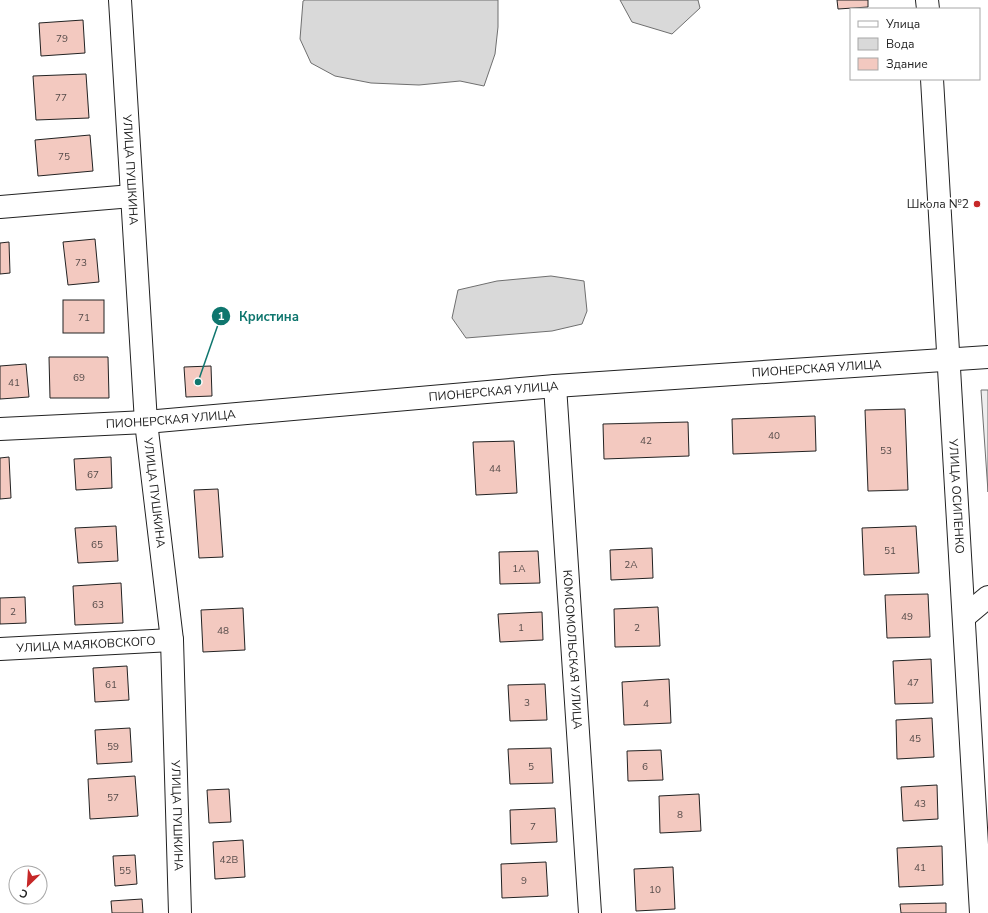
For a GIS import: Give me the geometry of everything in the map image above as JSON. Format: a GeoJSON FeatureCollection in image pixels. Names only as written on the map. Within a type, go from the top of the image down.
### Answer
{"type":"FeatureCollection","features":[{"type":"Feature","properties":{"kind":"street","name":"УЛИЦА ПУШКИНА"},"geometry":{"type":"LineString","coordinates":[[120,0],[146,422],[172,640],[180,913]]}},
{"type":"Feature","properties":{"kind":"street","name":"УЛИЦА ОСИПЕНКО"},"geometry":{"type":"LineString","coordinates":[[932,80],[964,617],[980,753],[981,913]]}},
{"type":"Feature","properties":{"kind":"street"},"geometry":{"type":"LineString","coordinates":[[0,207],[132,196]]}},
{"type":"Feature","properties":{"kind":"street","name":"ПИОНЕРСКАЯ УЛИЦА"},"geometry":{"type":"LineString","coordinates":[[0,429],[146,422],[555,386],[988,357]]}},
{"type":"Feature","properties":{"kind":"street","name":"КОМСОМОЛЬСКАЯ УЛИЦА"},"geometry":{"type":"LineString","coordinates":[[555,386],[590,913]]}},
{"type":"Feature","properties":{"kind":"street"},"geometry":{"type":"LineString","coordinates":[[964,617],[988,596]]}},
{"type":"Feature","properties":{"kind":"street","name":"УЛИЦА МАЯКОВСКОГО"},"geometry":{"type":"LineString","coordinates":[[0,649],[172,640]]}},
{"type":"Feature","properties":{"kind":"shaded area"},"geometry":{"type":"Polygon","coordinates":[[[981,390],[988,390],[988,492],[981,390]]]}},
{"type":"Feature","properties":{"kind":"water"},"geometry":{"type":"Polygon","coordinates":[[[498,0],[498,27],[495,54],[484,86],[460,81],[419,85],[371,83],[335,76],[311,63],[300,39],[303,1],[498,0]]]}},
{"type":"Feature","properties":{"kind":"water"},"geometry":{"type":"Polygon","coordinates":[[[620,0],[698,0],[700,8],[672,34],[632,22],[620,0]]]}},
{"type":"Feature","properties":{"kind":"water"},"geometry":{"type":"Polygon","coordinates":[[[551,276],[584,281],[587,311],[582,324],[552,331],[466,338],[452,318],[458,290],[497,281],[551,276]]]}},
{"type":"Feature","properties":{"kind":"building"},"geometry":{"type":"Polygon","coordinates":[[[837,0],[868,0],[868,7],[838,9],[837,0]]]}},
{"type":"Feature","properties":{"kind":"building"},"geometry":{"type":"Polygon","coordinates":[[[83,20],[85,53],[41,56],[39,23],[83,20]]]}},
{"type":"Feature","properties":{"kind":"building"},"geometry":{"type":"Polygon","coordinates":[[[86,74],[89,118],[36,120],[33,76],[86,74]]]}},
{"type":"Feature","properties":{"kind":"building"},"geometry":{"type":"Polygon","coordinates":[[[90,135],[93,171],[38,176],[35,140],[90,135]]]}},
{"type":"Feature","properties":{"kind":"building"},"geometry":{"type":"Polygon","coordinates":[[[95,239],[99,282],[68,285],[63,242],[95,239]]]}},
{"type":"Feature","properties":{"kind":"building"},"geometry":{"type":"Polygon","coordinates":[[[9,242],[10,273],[0,274],[0,243],[9,242]]]}},
{"type":"Feature","properties":{"kind":"building"},"geometry":{"type":"Polygon","coordinates":[[[63,300],[104,300],[104,333],[63,333],[63,300]]]}},
{"type":"Feature","properties":{"kind":"building"},"geometry":{"type":"Polygon","coordinates":[[[49,357],[108,357],[109,398],[50,398],[49,357]]]}},
{"type":"Feature","properties":{"kind":"building"},"geometry":{"type":"Polygon","coordinates":[[[26,364],[29,397],[0,399],[0,366],[26,364]]]}},
{"type":"Feature","properties":{"kind":"building"},"geometry":{"type":"Polygon","coordinates":[[[211,366],[212,396],[186,397],[184,367],[211,366]]]}},
{"type":"Feature","properties":{"kind":"building"},"geometry":{"type":"Polygon","coordinates":[[[905,409],[908,490],[868,491],[865,410],[905,409]]]}},
{"type":"Feature","properties":{"kind":"building"},"geometry":{"type":"Polygon","coordinates":[[[815,416],[816,451],[733,454],[732,419],[815,416]]]}},
{"type":"Feature","properties":{"kind":"building"},"geometry":{"type":"Polygon","coordinates":[[[688,422],[689,456],[604,459],[603,424],[688,422]]]}},
{"type":"Feature","properties":{"kind":"building"},"geometry":{"type":"Polygon","coordinates":[[[514,441],[517,493],[476,495],[473,442],[514,441]]]}},
{"type":"Feature","properties":{"kind":"building"},"geometry":{"type":"Polygon","coordinates":[[[9,457],[11,498],[0,499],[0,458],[9,457]]]}},
{"type":"Feature","properties":{"kind":"building"},"geometry":{"type":"Polygon","coordinates":[[[111,457],[112,488],[76,490],[74,459],[111,457]]]}},
{"type":"Feature","properties":{"kind":"building"},"geometry":{"type":"Polygon","coordinates":[[[218,489],[223,557],[199,558],[194,490],[218,489]]]}},
{"type":"Feature","properties":{"kind":"building"},"geometry":{"type":"Polygon","coordinates":[[[116,526],[118,561],[78,563],[75,528],[116,526]]]}},
{"type":"Feature","properties":{"kind":"building"},"geometry":{"type":"Polygon","coordinates":[[[916,526],[919,573],[864,575],[862,528],[916,526]]]}},
{"type":"Feature","properties":{"kind":"building"},"geometry":{"type":"Polygon","coordinates":[[[652,548],[653,578],[611,580],[610,550],[652,548]]]}},
{"type":"Feature","properties":{"kind":"building"},"geometry":{"type":"Polygon","coordinates":[[[538,551],[540,583],[500,584],[499,552],[538,551]]]}},
{"type":"Feature","properties":{"kind":"building"},"geometry":{"type":"Polygon","coordinates":[[[121,583],[123,623],[75,625],[73,586],[121,583]]]}},
{"type":"Feature","properties":{"kind":"building"},"geometry":{"type":"Polygon","coordinates":[[[928,594],[930,637],[887,638],[885,595],[928,594]]]}},
{"type":"Feature","properties":{"kind":"building"},"geometry":{"type":"Polygon","coordinates":[[[25,597],[26,623],[0,624],[0,598],[25,597]]]}},
{"type":"Feature","properties":{"kind":"building"},"geometry":{"type":"Polygon","coordinates":[[[658,607],[660,646],[615,647],[614,609],[658,607]]]}},
{"type":"Feature","properties":{"kind":"building"},"geometry":{"type":"Polygon","coordinates":[[[243,608],[245,650],[203,652],[201,610],[243,608]]]}},
{"type":"Feature","properties":{"kind":"building"},"geometry":{"type":"Polygon","coordinates":[[[542,612],[543,640],[500,642],[498,614],[542,612]]]}},
{"type":"Feature","properties":{"kind":"building"},"geometry":{"type":"Polygon","coordinates":[[[931,659],[933,703],[895,704],[893,661],[931,659]]]}},
{"type":"Feature","properties":{"kind":"building"},"geometry":{"type":"Polygon","coordinates":[[[127,666],[129,700],[95,702],[93,668],[127,666]]]}},
{"type":"Feature","properties":{"kind":"building"},"geometry":{"type":"Polygon","coordinates":[[[669,679],[671,723],[624,725],[622,682],[669,679]]]}},
{"type":"Feature","properties":{"kind":"building"},"geometry":{"type":"Polygon","coordinates":[[[545,684],[547,720],[510,721],[508,685],[545,684]]]}},
{"type":"Feature","properties":{"kind":"building"},"geometry":{"type":"Polygon","coordinates":[[[932,718],[934,757],[897,759],[896,720],[932,718]]]}},
{"type":"Feature","properties":{"kind":"building"},"geometry":{"type":"Polygon","coordinates":[[[130,728],[132,762],[97,764],[95,730],[130,728]]]}},
{"type":"Feature","properties":{"kind":"building"},"geometry":{"type":"Polygon","coordinates":[[[551,748],[553,783],[510,784],[508,749],[551,748]]]}},
{"type":"Feature","properties":{"kind":"building"},"geometry":{"type":"Polygon","coordinates":[[[661,750],[663,780],[628,781],[627,751],[661,750]]]}},
{"type":"Feature","properties":{"kind":"building"},"geometry":{"type":"Polygon","coordinates":[[[135,776],[138,816],[90,819],[88,779],[135,776]]]}},
{"type":"Feature","properties":{"kind":"building"},"geometry":{"type":"Polygon","coordinates":[[[937,785],[938,819],[903,821],[901,787],[937,785]]]}},
{"type":"Feature","properties":{"kind":"building"},"geometry":{"type":"Polygon","coordinates":[[[229,789],[231,822],[209,823],[207,790],[229,789]]]}},
{"type":"Feature","properties":{"kind":"building"},"geometry":{"type":"Polygon","coordinates":[[[699,794],[701,831],[660,833],[659,796],[699,794]]]}},
{"type":"Feature","properties":{"kind":"building"},"geometry":{"type":"Polygon","coordinates":[[[555,808],[557,842],[511,844],[510,810],[555,808]]]}},
{"type":"Feature","properties":{"kind":"building"},"geometry":{"type":"Polygon","coordinates":[[[243,840],[245,877],[215,879],[213,842],[243,840]]]}},
{"type":"Feature","properties":{"kind":"building"},"geometry":{"type":"Polygon","coordinates":[[[942,846],[943,885],[899,887],[897,848],[942,846]]]}},
{"type":"Feature","properties":{"kind":"building"},"geometry":{"type":"Polygon","coordinates":[[[135,855],[137,884],[115,886],[113,856],[135,855]]]}},
{"type":"Feature","properties":{"kind":"building"},"geometry":{"type":"Polygon","coordinates":[[[546,862],[548,896],[502,898],[501,864],[546,862]]]}},
{"type":"Feature","properties":{"kind":"building"},"geometry":{"type":"Polygon","coordinates":[[[673,867],[675,909],[636,911],[634,869],[673,867]]]}},
{"type":"Feature","properties":{"kind":"building"},"geometry":{"type":"Polygon","coordinates":[[[142,899],[143,913],[112,913],[111,901],[142,899]]]}},
{"type":"Feature","properties":{"kind":"building"},"geometry":{"type":"Polygon","coordinates":[[[946,903],[946,913],[901,913],[900,904],[946,903]]]}},
{"type":"Feature","properties":{"kind":"place","name":"Школа №2"},"geometry":{"type":"Point","coordinates":[977,204]}},
{"type":"Feature","properties":{"kind":"place","name":"Кристина"},"geometry":{"type":"Point","coordinates":[198,382]}}]}
